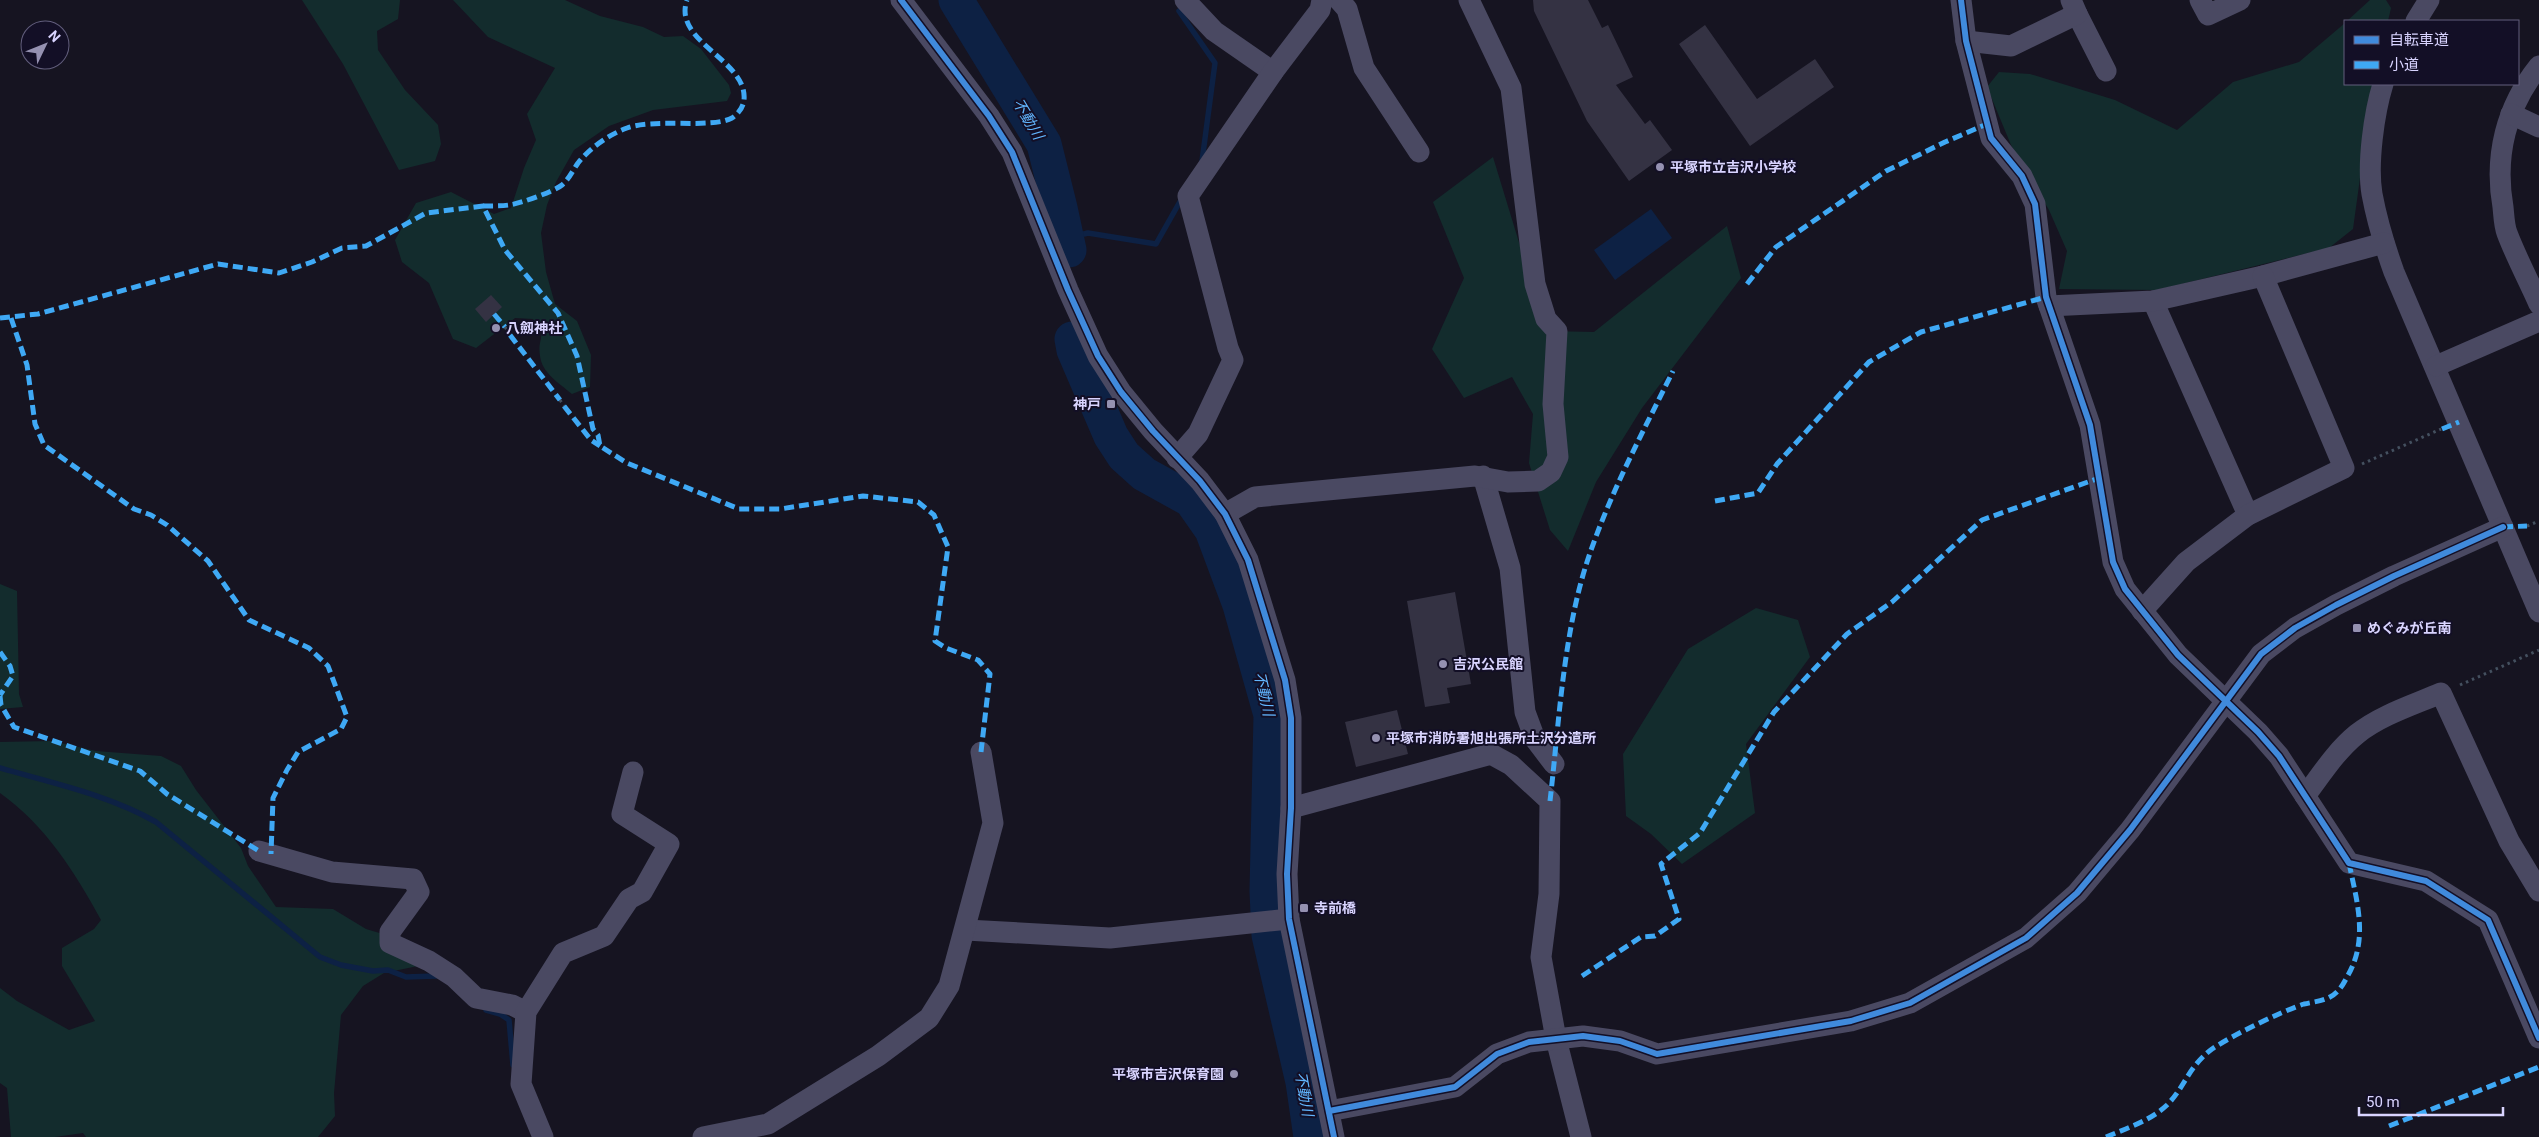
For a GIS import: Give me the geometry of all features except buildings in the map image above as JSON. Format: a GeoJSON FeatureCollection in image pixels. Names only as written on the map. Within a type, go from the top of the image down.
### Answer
{"type":"FeatureCollection","features":[{"type":"Feature","properties":{"kind":"street"},"geometry":{"type":"LineString","coordinates":[[901,0],[989,116],[1012,152],[1068,290],[1098,356],[1121,392],[1177,458],[1200,480],[1225,514],[1248,560],[1285,680],[1291,718],[1291,808],[1286,874],[1289,919],[1334,1137]]}},
{"type":"Feature","properties":{"kind":"street"},"geometry":{"type":"LineString","coordinates":[[1185,0],[1214,31],[1273,72]]}},
{"type":"Feature","properties":{"kind":"street"},"geometry":{"type":"LineString","coordinates":[[1177,458],[1198,434],[1233,360],[1188,196],[1273,72],[1320,10],[1322,0]]}},
{"type":"Feature","properties":{"kind":"street"},"geometry":{"type":"LineString","coordinates":[[1339,0],[1348,9],[1364,68],[1419,152]]}},
{"type":"Feature","properties":{"kind":"street"},"geometry":{"type":"LineString","coordinates":[[1225,514],[1255,497],[1483,476],[1508,482],[1528,481],[1538,480],[1551,472],[1558,457],[1552,404],[1557,331],[1546,319],[1534,284],[1511,88],[1469,0]]}},
{"type":"Feature","properties":{"kind":"street"},"geometry":{"type":"LineString","coordinates":[[1961,0],[1966,41],[1992,138],[2022,176],[2035,204],[2046,297],[2090,425],[2113,562],[2125,589],[2178,655],[2279,756],[2349,863],[2426,881],[2488,920],[2539,1038]]}},
{"type":"Feature","properties":{"kind":"street"},"geometry":{"type":"LineString","coordinates":[[2200,0],[2208,16],[2240,0]]}},
{"type":"Feature","properties":{"kind":"street"},"geometry":{"type":"LineString","coordinates":[[2417,20],[2429,0]]}},
{"type":"Feature","properties":{"kind":"street"},"geometry":{"type":"LineString","coordinates":[[1966,41],[2011,46],[2074,7],[2106,71]]}},
{"type":"Feature","properties":{"kind":"street"},"geometry":{"type":"LineString","coordinates":[[2539,66],[2528,80],[2511,114],[2501,143],[2500,191],[2507,232],[2539,304]]}},
{"type":"Feature","properties":{"kind":"street"},"geometry":{"type":"LineString","coordinates":[[2383,85],[2372,130],[2372,193],[2384,243],[2394,272],[2436,366],[2539,612]]}},
{"type":"Feature","properties":{"kind":"street"},"geometry":{"type":"LineString","coordinates":[[2511,114],[2539,127]]}},
{"type":"Feature","properties":{"kind":"street"},"geometry":{"type":"LineString","coordinates":[[2049,306],[2153,301],[2263,276],[2384,243]]}},
{"type":"Feature","properties":{"kind":"street"},"geometry":{"type":"LineString","coordinates":[[2142,611],[2186,562],[2248,515],[2344,468],[2263,276]]}},
{"type":"Feature","properties":{"kind":"street"},"geometry":{"type":"LineString","coordinates":[[2153,301],[2248,515]]}},
{"type":"Feature","properties":{"kind":"street"},"geometry":{"type":"LineString","coordinates":[[2436,366],[2539,321]]}},
{"type":"Feature","properties":{"kind":"street"},"geometry":{"type":"LineString","coordinates":[[1483,476],[1510,568],[1525,712],[1534,739],[1554,764]]}},
{"type":"Feature","properties":{"kind":"street"},"geometry":{"type":"LineString","coordinates":[[1329,1111],[1455,1087],[1497,1054],[1529,1042],[1583,1036],[1620,1041],[1657,1054],[1851,1022],[1910,1003],[2026,938],[2077,893],[2130,830],[2261,654],[2295,628],[2394,576],[2503,527]]}},
{"type":"Feature","properties":{"kind":"street"},"geometry":{"type":"LineString","coordinates":[[2305,796],[2334,758],[2358,734],[2384,718],[2441,693],[2509,841],[2539,890]]}},
{"type":"Feature","properties":{"kind":"street"},"geometry":{"type":"LineString","coordinates":[[703,1137],[768,1124],[878,1056],[929,1018],[949,986],[994,823],[981,752]]}},
{"type":"Feature","properties":{"kind":"street"},"geometry":{"type":"LineString","coordinates":[[1291,808],[1491,754],[1511,765],[1550,801],[1548,903],[1541,957],[1556,1039],[1581,1137]]}},
{"type":"Feature","properties":{"kind":"street"},"geometry":{"type":"LineString","coordinates":[[543,1137],[521,1084],[526,1012],[563,953],[604,936],[629,898],[642,892],[669,844],[622,814],[634,772]]}},
{"type":"Feature","properties":{"kind":"street"},"geometry":{"type":"LineString","coordinates":[[259,851],[332,872],[412,879],[419,892],[390,932],[390,943],[438,966],[454,977],[476,998],[512,1005],[526,1012]]}},
{"type":"Feature","properties":{"kind":"street"},"geometry":{"type":"LineString","coordinates":[[966,930],[1110,938],[1289,919]]}},
{"type":"Feature","properties":{"kind":"path"},"geometry":{"type":"LineString","coordinates":[[505,328],[510,335]]}},
{"type":"Feature","properties":{"kind":"path"},"geometry":{"type":"LineString","coordinates":[[560,400],[564,406]]}},
{"type":"Feature","properties":{"kind":"path"},"geometry":{"type":"LineString","coordinates":[[2344,468],[2365,464],[2442,429]]}},
{"type":"Feature","properties":{"kind":"path"},"geometry":{"type":"LineString","coordinates":[[2527,526],[2539,521]]}},
{"type":"Feature","properties":{"kind":"path"},"geometry":{"type":"LineString","coordinates":[[2477,678],[2539,650]]}},
{"type":"Feature","properties":{"kind":"green space"},"geometry":{"type":"Polygon","coordinates":[[[302,0],[400,0],[398,19],[377,31],[378,50],[405,90],[438,125],[441,144],[435,161],[399,170],[343,64],[302,0]]]}},
{"type":"Feature","properties":{"kind":"green space"},"geometry":{"type":"Polygon","coordinates":[[[453,0],[565,0],[600,16],[643,27],[664,37],[683,36],[701,49],[729,85],[731,93],[727,101],[653,110],[609,126],[574,150],[556,182],[547,205],[541,233],[546,272],[555,304],[577,321],[591,355],[590,387],[572,394],[544,368],[539,350],[541,335],[533,319],[515,318],[476,348],[453,339],[429,283],[402,262],[395,240],[416,203],[451,192],[494,214],[511,208],[524,168],[536,140],[527,114],[555,68],[488,37],[453,0]]]}},
{"type":"Feature","properties":{"kind":"green space"},"geometry":{"type":"Polygon","coordinates":[[[2370,0],[2386,0],[2391,8],[2388,20],[2348,20],[2370,0]]]}},
{"type":"Feature","properties":{"kind":"green space"},"geometry":{"type":"Polygon","coordinates":[[[2344,24],[2344,85],[2373,85],[2353,229],[2329,248],[2157,290],[2059,289],[2067,251],[2049,210],[2011,145],[1987,87],[1999,72],[2030,74],[2115,100],[2177,130],[2233,82],[2299,62],[2344,24]]]}},
{"type":"Feature","properties":{"kind":"green space"},"geometry":{"type":"Polygon","coordinates":[[[1493,157],[1546,331],[1594,332],[1727,226],[1741,278],[1642,408],[1596,482],[1568,551],[1550,530],[1529,463],[1533,414],[1512,377],[1464,398],[1432,349],[1464,278],[1433,202],[1493,157]]]}},
{"type":"Feature","properties":{"kind":"green space"},"geometry":{"type":"Polygon","coordinates":[[[0,584],[17,591],[19,694],[23,707],[0,709],[0,584]]]}},
{"type":"Feature","properties":{"kind":"green space"},"geometry":{"type":"Polygon","coordinates":[[[1756,608],[1798,620],[1810,657],[1746,744],[1755,813],[1682,864],[1651,834],[1626,816],[1623,754],[1688,649],[1756,608]]]}},
{"type":"Feature","properties":{"kind":"green space"},"geometry":{"type":"Polygon","coordinates":[[[52,741],[96,751],[161,756],[181,766],[196,790],[241,848],[248,866],[276,907],[333,909],[366,929],[413,943],[418,966],[384,973],[363,986],[341,1015],[334,1093],[335,1116],[318,1137],[86,1137],[83,1133],[55,1137],[11,1137],[7,1088],[0,1083],[0,988],[17,1001],[69,1030],[95,1021],[62,966],[62,948],[94,929],[101,920],[81,884],[58,850],[31,820],[0,793],[0,742],[52,741]]]}},
{"type":"Feature","properties":{"kind":"water"},"geometry":{"type":"Polygon","coordinates":[[[1651,209],[1672,238],[1615,280],[1594,250],[1651,209]]]}},
{"type":"Feature","properties":{"kind":"waterway","name":"不動川"},"geometry":{"type":"LineString","coordinates":[[956,0],[1044,144],[1069,250]]}},
{"type":"Feature","properties":{"kind":"waterway"},"geometry":{"type":"LineString","coordinates":[[1186,6],[1179,11],[1215,63],[1202,161]]}},
{"type":"Feature","properties":{"kind":"waterway"},"geometry":{"type":"LineString","coordinates":[[1067,238],[1088,233],[1156,244],[1182,198]]}},
{"type":"Feature","properties":{"kind":"waterway","name":"不動川"},"geometry":{"type":"LineString","coordinates":[[1072,339],[1074,350],[1111,436],[1124,456],[1144,474],[1191,500],[1212,530],[1240,605],[1271,715],[1267,891],[1269,935],[1303,1082],[1311,1137]]}},
{"type":"Feature","properties":{"kind":"waterway"},"geometry":{"type":"LineString","coordinates":[[0,768],[100,797],[156,822],[320,957],[341,965],[373,971],[388,970],[406,977],[436,976]]}},
{"type":"Feature","properties":{"kind":"waterway"},"geometry":{"type":"LineString","coordinates":[[486,1010],[500,1014],[509,1020],[513,1065]]}},
{"type":"Feature","properties":{"kind":"marked path"},"geometry":{"type":"LineString","coordinates":[[483,206],[514,204],[558,188],[569,177],[583,157],[594,147],[606,138],[627,128],[652,124],[711,123],[723,121],[736,115],[744,100],[742,86],[735,73],[699,40],[690,28],[685,15],[687,0]]}},
{"type":"Feature","properties":{"kind":"marked path"},"geometry":{"type":"LineString","coordinates":[[1747,284],[1776,247],[1886,171],[1987,124]]}},
{"type":"Feature","properties":{"kind":"marked path"},"geometry":{"type":"LineString","coordinates":[[0,318],[38,314],[218,264],[279,273],[312,262],[342,248],[366,246],[426,213],[483,206],[505,250],[558,313],[577,356],[593,429],[598,435],[600,446],[627,463],[739,509],[780,509],[863,496],[918,502],[934,515],[948,547],[935,641],[946,648],[978,660],[990,674],[981,752]]}},
{"type":"Feature","properties":{"kind":"marked path"},"geometry":{"type":"LineString","coordinates":[[1715,501],[1758,493],[1777,464],[1869,362],[1921,332],[2046,297]]}},
{"type":"Feature","properties":{"kind":"marked path"},"geometry":{"type":"LineString","coordinates":[[494,314],[505,327]]}},
{"type":"Feature","properties":{"kind":"marked path"},"geometry":{"type":"LineString","coordinates":[[11,318],[27,365],[35,424],[44,445],[134,509],[151,515],[167,525],[208,561],[249,620],[309,648],[328,666],[347,717],[341,729],[298,752],[287,770],[273,798],[271,854]]}},
{"type":"Feature","properties":{"kind":"marked path"},"geometry":{"type":"LineString","coordinates":[[510,335],[560,400]]}},
{"type":"Feature","properties":{"kind":"marked path"},"geometry":{"type":"LineString","coordinates":[[1550,801],[1567,650],[1572,620],[1587,562],[1605,513],[1673,371]]}},
{"type":"Feature","properties":{"kind":"marked path"},"geometry":{"type":"LineString","coordinates":[[564,406],[591,440],[600,446]]}},
{"type":"Feature","properties":{"kind":"marked path"},"geometry":{"type":"LineString","coordinates":[[2442,429],[2459,422]]}},
{"type":"Feature","properties":{"kind":"marked path"},"geometry":{"type":"LineString","coordinates":[[1582,976],[1641,937],[1655,936],[1679,919],[1661,864],[1700,833],[1774,712],[1847,634],[1892,602],[1982,520],[2099,478]]}},
{"type":"Feature","properties":{"kind":"marked path"},"geometry":{"type":"LineString","coordinates":[[2503,527],[2527,526]]}},
{"type":"Feature","properties":{"kind":"marked path"},"geometry":{"type":"LineString","coordinates":[[0,652],[10,666],[13,676],[0,695]]}},
{"type":"Feature","properties":{"kind":"marked path"},"geometry":{"type":"LineString","coordinates":[[0,696],[1,705],[14,727],[140,771],[167,794],[259,851]]}},
{"type":"Feature","properties":{"kind":"marked path"},"geometry":{"type":"LineString","coordinates":[[2106,1137],[2138,1124],[2160,1111],[2173,1098],[2197,1063],[2212,1049],[2270,1018],[2304,1004],[2327,998],[2338,991],[2354,963],[2358,949],[2358,906],[2349,863]]}},
{"type":"Feature","properties":{"kind":"marked path"},"geometry":{"type":"LineString","coordinates":[[2389,1126],[2539,1067]]}},
{"type":"Feature","properties":{"kind":"cycle path"},"geometry":{"type":"LineString","coordinates":[[901,0],[989,116],[1012,152],[1068,290],[1098,356],[1121,392],[1153,431],[1200,481],[1225,514],[1248,560],[1285,680],[1291,718],[1291,808],[1287,874],[1289,919],[1334,1137]]}},
{"type":"Feature","properties":{"kind":"cycle path"},"geometry":{"type":"LineString","coordinates":[[1961,0],[1966,41],[1991,138],[2022,176],[2035,204],[2046,297],[2090,425],[2113,562],[2125,589],[2178,655],[2258,732],[2279,756],[2349,863],[2426,881],[2488,920],[2539,1038]]}},
{"type":"Feature","properties":{"kind":"cycle path"},"geometry":{"type":"LineString","coordinates":[[1329,1111],[1455,1087],[1497,1054],[1529,1042],[1583,1036],[1620,1041],[1657,1054],[1851,1021],[1910,1003],[2026,938],[2077,893],[2130,830],[2261,654],[2295,628],[2336,605],[2394,576],[2503,527]]}},
{"type":"Feature","properties":{"kind":"place","name":"平塚市立吉沢小学校"},"geometry":{"type":"Point","coordinates":[1660,167]}},
{"type":"Feature","properties":{"kind":"place","name":"八劔神社"},"geometry":{"type":"Point","coordinates":[496,328]}},
{"type":"Feature","properties":{"kind":"place","name":"神戸"},"geometry":{"type":"Point","coordinates":[1111,404]}},
{"type":"Feature","properties":{"kind":"place","name":"めぐみが丘南"},"geometry":{"type":"Point","coordinates":[2357,628]}},
{"type":"Feature","properties":{"kind":"place","name":"吉沢公民館"},"geometry":{"type":"Point","coordinates":[1443,664]}},
{"type":"Feature","properties":{"kind":"place","name":"平塚市消防署旭出張所土沢分遣所"},"geometry":{"type":"Point","coordinates":[1376,738]}},
{"type":"Feature","properties":{"kind":"place","name":"寺前橋"},"geometry":{"type":"Point","coordinates":[1304,908]}},
{"type":"Feature","properties":{"kind":"place","name":"平塚市吉沢保育園"},"geometry":{"type":"Point","coordinates":[1234,1074]}}]}
